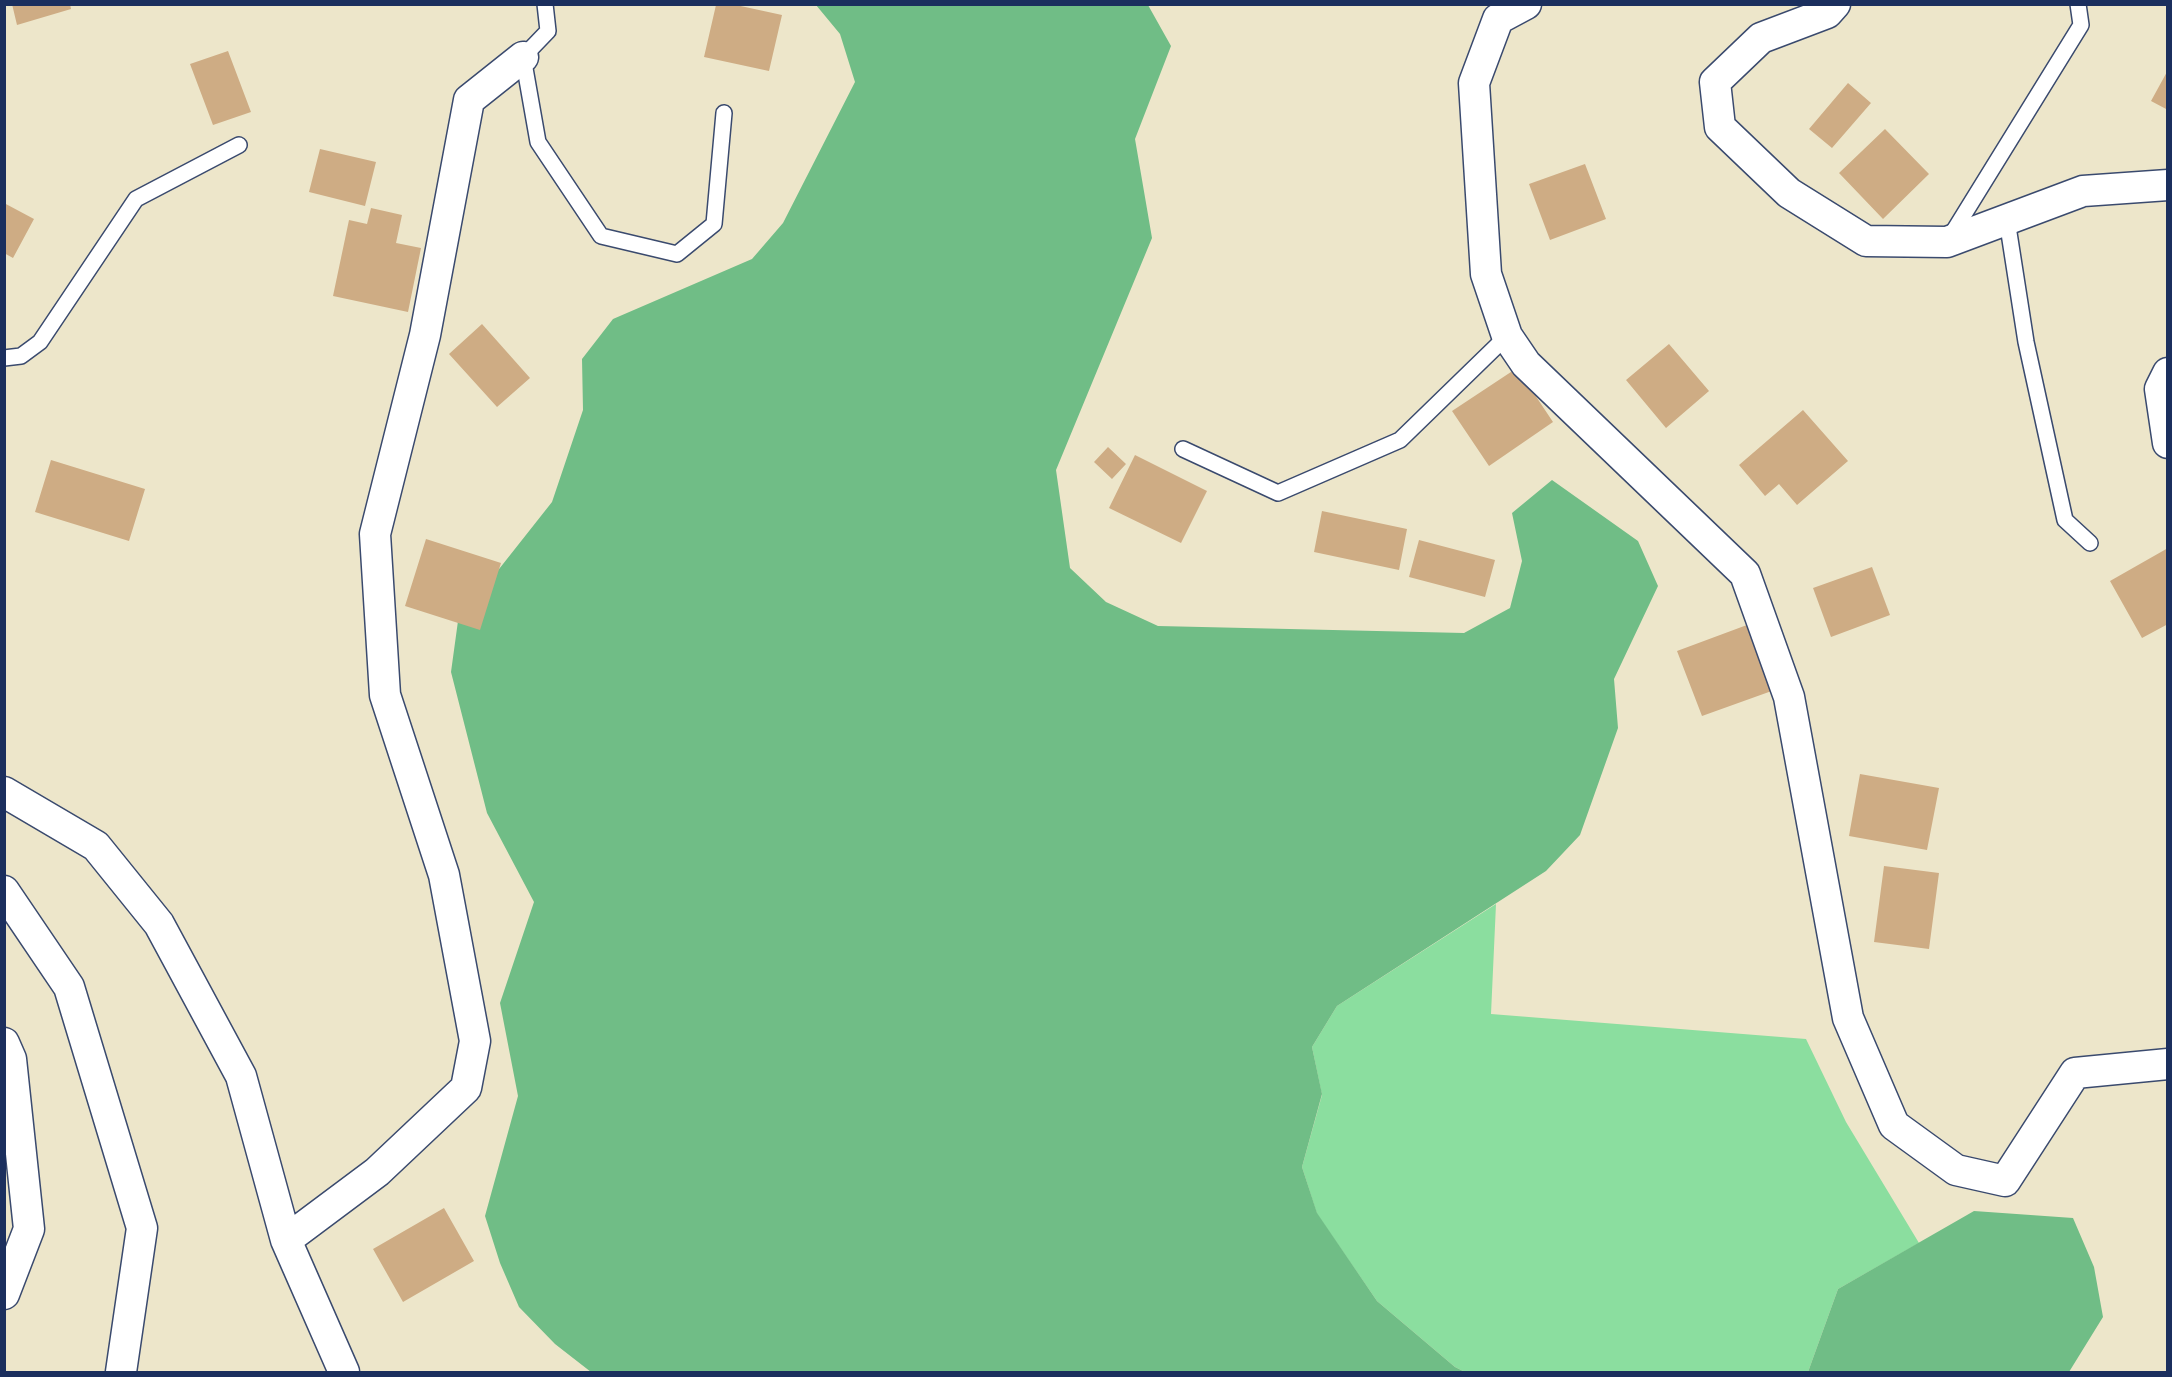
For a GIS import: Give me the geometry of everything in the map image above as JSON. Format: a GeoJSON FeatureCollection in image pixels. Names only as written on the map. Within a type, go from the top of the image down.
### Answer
{"type":"FeatureCollection","features":[{"type":"Feature","properties":{"kind":"street"},"geometry":{"type":"LineString","coordinates":[[1526,4],[1498,19],[1474,83],[1485,274],[1507,336],[1526,364],[1745,574],[1789,698],[1848,1018],[1894,1125],[1956,1170],[2006,1180],[2075,1073],[2168,1064]]}},
{"type":"Feature","properties":{"kind":"street"},"geometry":{"type":"LineString","coordinates":[[1836,4],[1827,13],[1761,38],[1715,82],[1720,127],[1789,193],[1866,241],[1947,242],[2083,191],[2168,185]]}},
{"type":"Feature","properties":{"kind":"street"},"geometry":{"type":"LineString","coordinates":[[286,1240],[376,1172],[465,1088],[475,1041],[444,875],[385,694],[375,534],[425,335],[469,100],[523,57]]}},
{"type":"Feature","properties":{"kind":"street"},"geometry":{"type":"LineString","coordinates":[[2167,444],[2160,389],[2168,373]]}},
{"type":"Feature","properties":{"kind":"street"},"geometry":{"type":"LineString","coordinates":[[4,792],[96,846],[159,924],[241,1076],[286,1240],[344,1372]]}},
{"type":"Feature","properties":{"kind":"street"},"geometry":{"type":"LineString","coordinates":[[4,891],[69,987],[142,1228],[121,1372]]}},
{"type":"Feature","properties":{"kind":"street"},"geometry":{"type":"LineString","coordinates":[[4,1043],[11,1059],[29,1229],[4,1294]]}},
{"type":"Feature","properties":{"kind":"lane"},"geometry":{"type":"LineString","coordinates":[[545,4],[548,31],[523,57],[538,142],[601,236],[677,254],[714,224],[724,113]]}},
{"type":"Feature","properties":{"kind":"lane"},"geometry":{"type":"LineString","coordinates":[[1947,242],[2081,25],[2078,4]]}},
{"type":"Feature","properties":{"kind":"lane"},"geometry":{"type":"LineString","coordinates":[[4,358],[21,356],[40,342],[136,199],[239,145]]}},
{"type":"Feature","properties":{"kind":"lane"},"geometry":{"type":"LineString","coordinates":[[2007,220],[2026,342],[2065,520],[2090,543]]}},
{"type":"Feature","properties":{"kind":"lane"},"geometry":{"type":"LineString","coordinates":[[1183,449],[1278,493],[1400,440],[1507,336]]}},
{"type":"Feature","properties":{"kind":"green space"},"geometry":{"type":"Polygon","coordinates":[[[816,5],[1148,5],[1171,46],[1135,139],[1152,238],[1056,470],[1070,568],[1106,602],[1158,626],[1464,633],[1510,608],[1522,561],[1512,513],[1552,480],[1638,541],[1658,586],[1614,679],[1618,728],[1580,835],[1546,871],[1337,1006],[1312,1047],[1322,1094],[1302,1167],[1317,1213],[1377,1301],[1455,1367],[1465,1372],[591,1372],[555,1344],[519,1307],[500,1263],[485,1216],[518,1096],[500,1003],[534,902],[487,813],[451,672],[458,621],[552,502],[583,410],[582,359],[613,319],[752,259],[783,223],[855,82],[840,34],[816,5]]]}},
{"type":"Feature","properties":{"kind":"green space"},"geometry":{"type":"Polygon","coordinates":[[[1496,904],[1491,1014],[1806,1039],[1846,1122],[1919,1243],[1838,1289],[1808,1372],[1465,1372],[1455,1367],[1377,1301],[1317,1214],[1302,1167],[1322,1095],[1312,1047],[1337,1006],[1496,904]]]}},
{"type":"Feature","properties":{"kind":"green space"},"geometry":{"type":"Polygon","coordinates":[[[1974,1211],[2073,1218],[2094,1267],[2103,1317],[2069,1372],[1808,1372],[1838,1289],[1974,1211]]]}},
{"type":"Feature","properties":{"kind":"building"},"geometry":{"type":"Polygon","coordinates":[[[12,4],[70,4],[71,9],[17,25],[12,4]]]}},
{"type":"Feature","properties":{"kind":"building"},"geometry":{"type":"Polygon","coordinates":[[[716,5],[736,5],[782,15],[769,71],[704,57],[716,5]]]}},
{"type":"Feature","properties":{"kind":"building"},"geometry":{"type":"Polygon","coordinates":[[[228,51],[251,112],[213,125],[190,64],[228,51]]]}},
{"type":"Feature","properties":{"kind":"building"},"geometry":{"type":"Polygon","coordinates":[[[2168,70],[2168,110],[2151,101],[2168,70]]]}},
{"type":"Feature","properties":{"kind":"building"},"geometry":{"type":"Polygon","coordinates":[[[1848,83],[1871,103],[1832,148],[1809,129],[1848,83]]]}},
{"type":"Feature","properties":{"kind":"building"},"geometry":{"type":"Polygon","coordinates":[[[1885,129],[1929,174],[1883,219],[1839,173],[1885,129]]]}},
{"type":"Feature","properties":{"kind":"building"},"geometry":{"type":"Polygon","coordinates":[[[320,149],[376,162],[365,206],[309,192],[320,149]]]}},
{"type":"Feature","properties":{"kind":"building"},"geometry":{"type":"Polygon","coordinates":[[[1585,164],[1606,219],[1550,240],[1529,184],[1585,164]]]}},
{"type":"Feature","properties":{"kind":"building"},"geometry":{"type":"Polygon","coordinates":[[[4,203],[34,219],[13,258],[4,253],[4,203]]]}},
{"type":"Feature","properties":{"kind":"building"},"geometry":{"type":"Polygon","coordinates":[[[371,208],[402,215],[396,243],[421,248],[408,312],[333,296],[349,220],[367,224],[371,208]]]}},
{"type":"Feature","properties":{"kind":"building"},"geometry":{"type":"Polygon","coordinates":[[[482,324],[530,378],[497,407],[449,354],[482,324]]]}},
{"type":"Feature","properties":{"kind":"building"},"geometry":{"type":"Polygon","coordinates":[[[1669,344],[1709,391],[1666,428],[1626,380],[1669,344]]]}},
{"type":"Feature","properties":{"kind":"building"},"geometry":{"type":"Polygon","coordinates":[[[1517,368],[1553,422],[1489,466],[1452,411],[1517,368]]]}},
{"type":"Feature","properties":{"kind":"building"},"geometry":{"type":"Polygon","coordinates":[[[1803,410],[1848,461],[1797,505],[1779,484],[1765,496],[1739,465],[1803,410]]]}},
{"type":"Feature","properties":{"kind":"building"},"geometry":{"type":"Polygon","coordinates":[[[1108,447],[1126,464],[1112,479],[1094,462],[1108,447]]]}},
{"type":"Feature","properties":{"kind":"building"},"geometry":{"type":"Polygon","coordinates":[[[1135,455],[1207,491],[1181,543],[1109,508],[1135,455]]]}},
{"type":"Feature","properties":{"kind":"building"},"geometry":{"type":"Polygon","coordinates":[[[51,460],[145,489],[129,541],[35,512],[51,460]]]}},
{"type":"Feature","properties":{"kind":"building"},"geometry":{"type":"Polygon","coordinates":[[[1322,511],[1407,529],[1399,570],[1314,552],[1322,511]]]}},
{"type":"Feature","properties":{"kind":"building"},"geometry":{"type":"Polygon","coordinates":[[[426,539],[501,563],[480,630],[405,606],[426,539]]]}},
{"type":"Feature","properties":{"kind":"building"},"geometry":{"type":"Polygon","coordinates":[[[1419,540],[1495,560],[1485,597],[1409,577],[1419,540]]]}},
{"type":"Feature","properties":{"kind":"building"},"geometry":{"type":"Polygon","coordinates":[[[2168,548],[2168,624],[2142,638],[2110,581],[2168,548]]]}},
{"type":"Feature","properties":{"kind":"building"},"geometry":{"type":"Polygon","coordinates":[[[1872,567],[1890,615],[1831,637],[1813,588],[1872,567]]]}},
{"type":"Feature","properties":{"kind":"building"},"geometry":{"type":"Polygon","coordinates":[[[1755,622],[1780,688],[1702,716],[1677,651],[1755,622]]]}},
{"type":"Feature","properties":{"kind":"building"},"geometry":{"type":"Polygon","coordinates":[[[1860,774],[1939,788],[1927,850],[1849,836],[1860,774]]]}},
{"type":"Feature","properties":{"kind":"building"},"geometry":{"type":"Polygon","coordinates":[[[1884,866],[1939,873],[1929,949],[1874,942],[1884,866]]]}},
{"type":"Feature","properties":{"kind":"building"},"geometry":{"type":"Polygon","coordinates":[[[444,1208],[474,1261],[403,1302],[373,1249],[444,1208]]]}}]}
